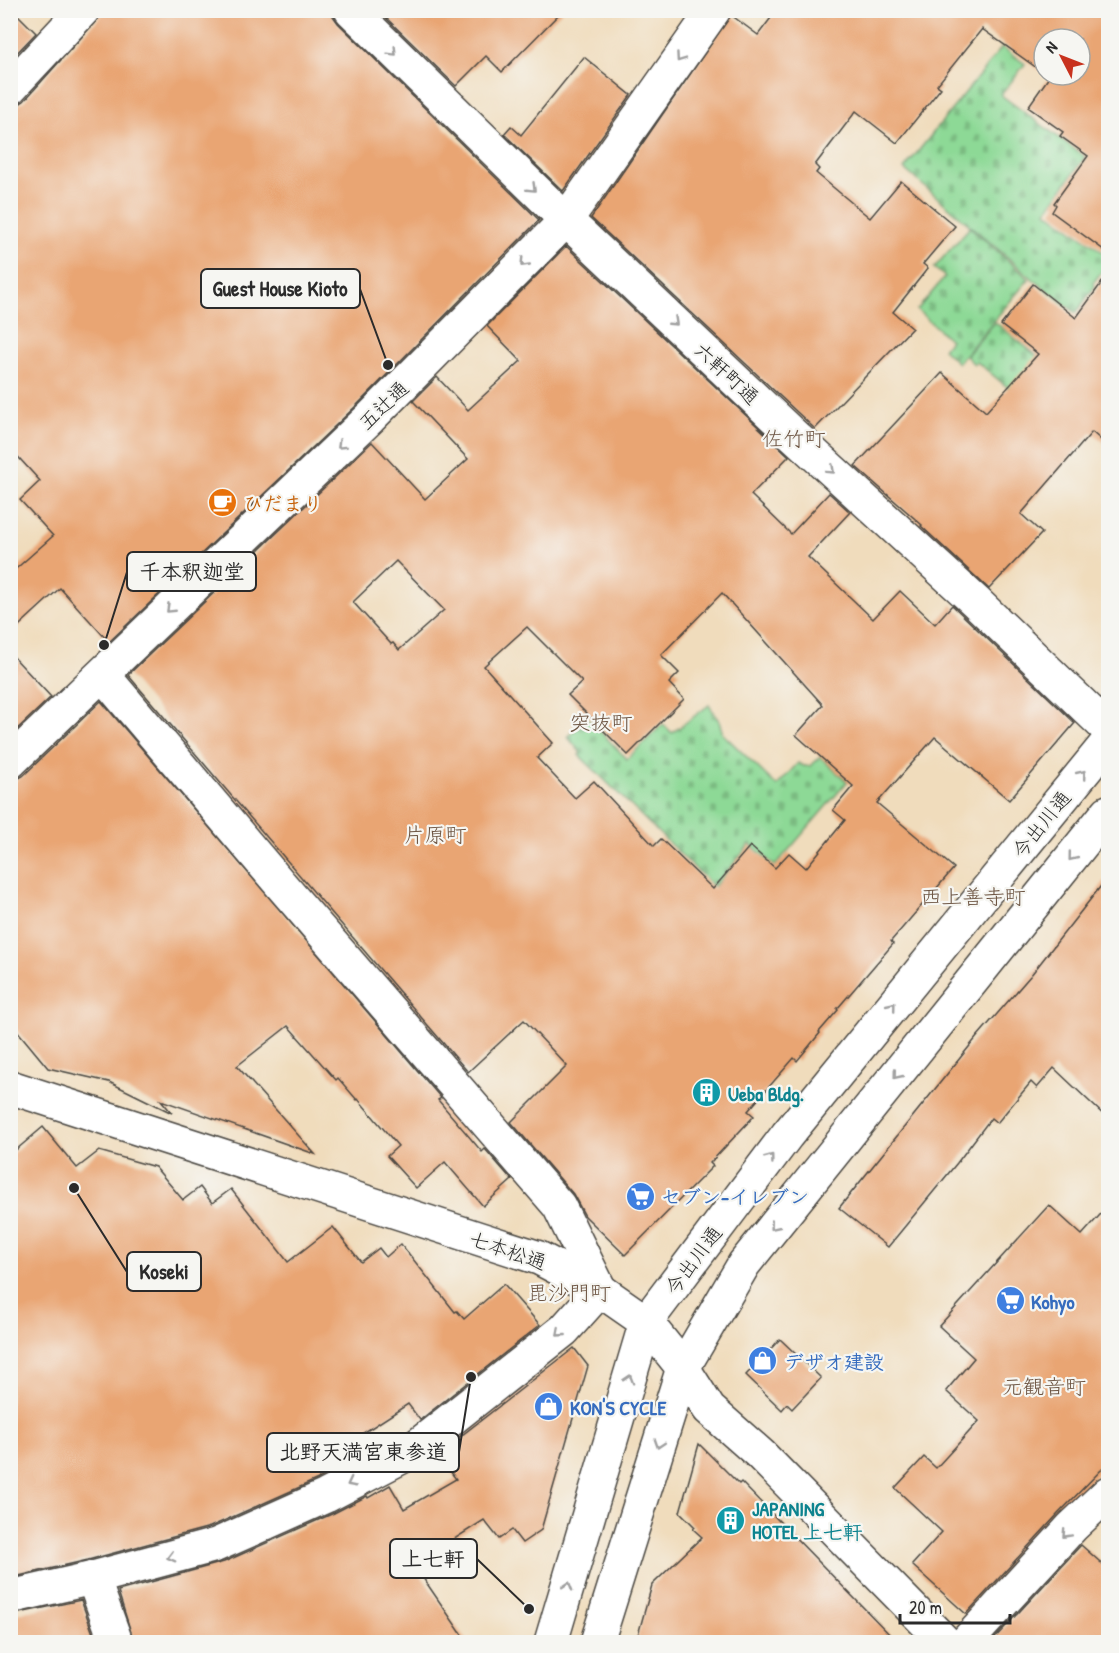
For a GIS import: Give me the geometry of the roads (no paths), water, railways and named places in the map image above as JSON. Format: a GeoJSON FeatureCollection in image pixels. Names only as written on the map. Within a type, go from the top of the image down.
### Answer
{"type":"FeatureCollection","features":[{"type":"Feature","properties":{"kind":"street"},"geometry":{"type":"LineString","coordinates":[[10,88],[83,10]]}},
{"type":"Feature","properties":{"kind":"street","name":"六軒町通"},"geometry":{"type":"LineString","coordinates":[[351,10],[566,220],[789,431],[976,602],[1108,729]]}},
{"type":"Feature","properties":{"kind":"street","name":"五辻通"},"geometry":{"type":"LineString","coordinates":[[10,762],[378,410],[566,220],[714,10]]}},
{"type":"Feature","properties":{"kind":"street"},"geometry":{"type":"LineString","coordinates":[[10,1597],[93,1578],[216,1545],[326,1496],[407,1454],[564,1330],[600,1290],[559,1206],[102,675]]}},
{"type":"Feature","properties":{"kind":"street","name":"今出川通"},"geometry":{"type":"LineString","coordinates":[[551,1642],[646,1322],[787,1135],[1108,742]]}},
{"type":"Feature","properties":{"kind":"street"},"geometry":{"type":"LineString","coordinates":[[597,1642],[683,1368],[744,1264],[1108,812]]}},
{"type":"Feature","properties":{"kind":"street","name":"七本松通"},"geometry":{"type":"LineString","coordinates":[[10,1087],[539,1258],[600,1290],[646,1322],[683,1368],[710,1409],[760,1454],[945,1642]]}},
{"type":"Feature","properties":{"kind":"street"},"geometry":{"type":"LineString","coordinates":[[966,1642],[1072,1527],[1108,1493]]}},
{"type":"Feature","properties":{"kind":"street"},"geometry":{"type":"LineString","coordinates":[[93,1578],[116,1642]]}},
{"type":"Feature","properties":{"kind":"place","name":"Guest House Kioto"},"geometry":{"type":"Point","coordinates":[388,365]}},
{"type":"Feature","properties":{"kind":"place","name":"ひだまり"},"geometry":{"type":"Point","coordinates":[222,503]}},
{"type":"Feature","properties":{"kind":"place","name":"千本釈迦堂"},"geometry":{"type":"Point","coordinates":[104,645]}},
{"type":"Feature","properties":{"kind":"place","name":"Ueba Bldg."},"geometry":{"type":"Point","coordinates":[707,1093]}},
{"type":"Feature","properties":{"kind":"place","name":"Koseki"},"geometry":{"type":"Point","coordinates":[74,1188]}},
{"type":"Feature","properties":{"kind":"place","name":"セブン-イレブン"},"geometry":{"type":"Point","coordinates":[640,1196]}},
{"type":"Feature","properties":{"kind":"place","name":"Kohyo"},"geometry":{"type":"Point","coordinates":[1010,1301]}},
{"type":"Feature","properties":{"kind":"place","name":"デザオ建設"},"geometry":{"type":"Point","coordinates":[763,1361]}},
{"type":"Feature","properties":{"kind":"place","name":"北野天満宮東参道"},"geometry":{"type":"Point","coordinates":[471,1377]}},
{"type":"Feature","properties":{"kind":"place","name":"KON'S CYCLE"},"geometry":{"type":"Point","coordinates":[549,1407]}},
{"type":"Feature","properties":{"kind":"place","name":"JAPANING HOTEL 上七軒"},"geometry":{"type":"Point","coordinates":[731,1520]}},
{"type":"Feature","properties":{"kind":"place","name":"上七軒"},"geometry":{"type":"Point","coordinates":[529,1609]}},
{"type":"Feature","properties":{"kind":"district","name":"佐竹町"},"geometry":{"type":"Point","coordinates":[794,438]}},
{"type":"Feature","properties":{"kind":"district","name":"突抜町"},"geometry":{"type":"Point","coordinates":[601,722]}},
{"type":"Feature","properties":{"kind":"district","name":"片原町"},"geometry":{"type":"Point","coordinates":[435,834]}},
{"type":"Feature","properties":{"kind":"district","name":"西上善寺町"},"geometry":{"type":"Point","coordinates":[973,896]}},
{"type":"Feature","properties":{"kind":"district","name":"毘沙門町"},"geometry":{"type":"Point","coordinates":[569,1292]}},
{"type":"Feature","properties":{"kind":"district","name":"元観音町"},"geometry":{"type":"Point","coordinates":[1044,1386]}}]}
